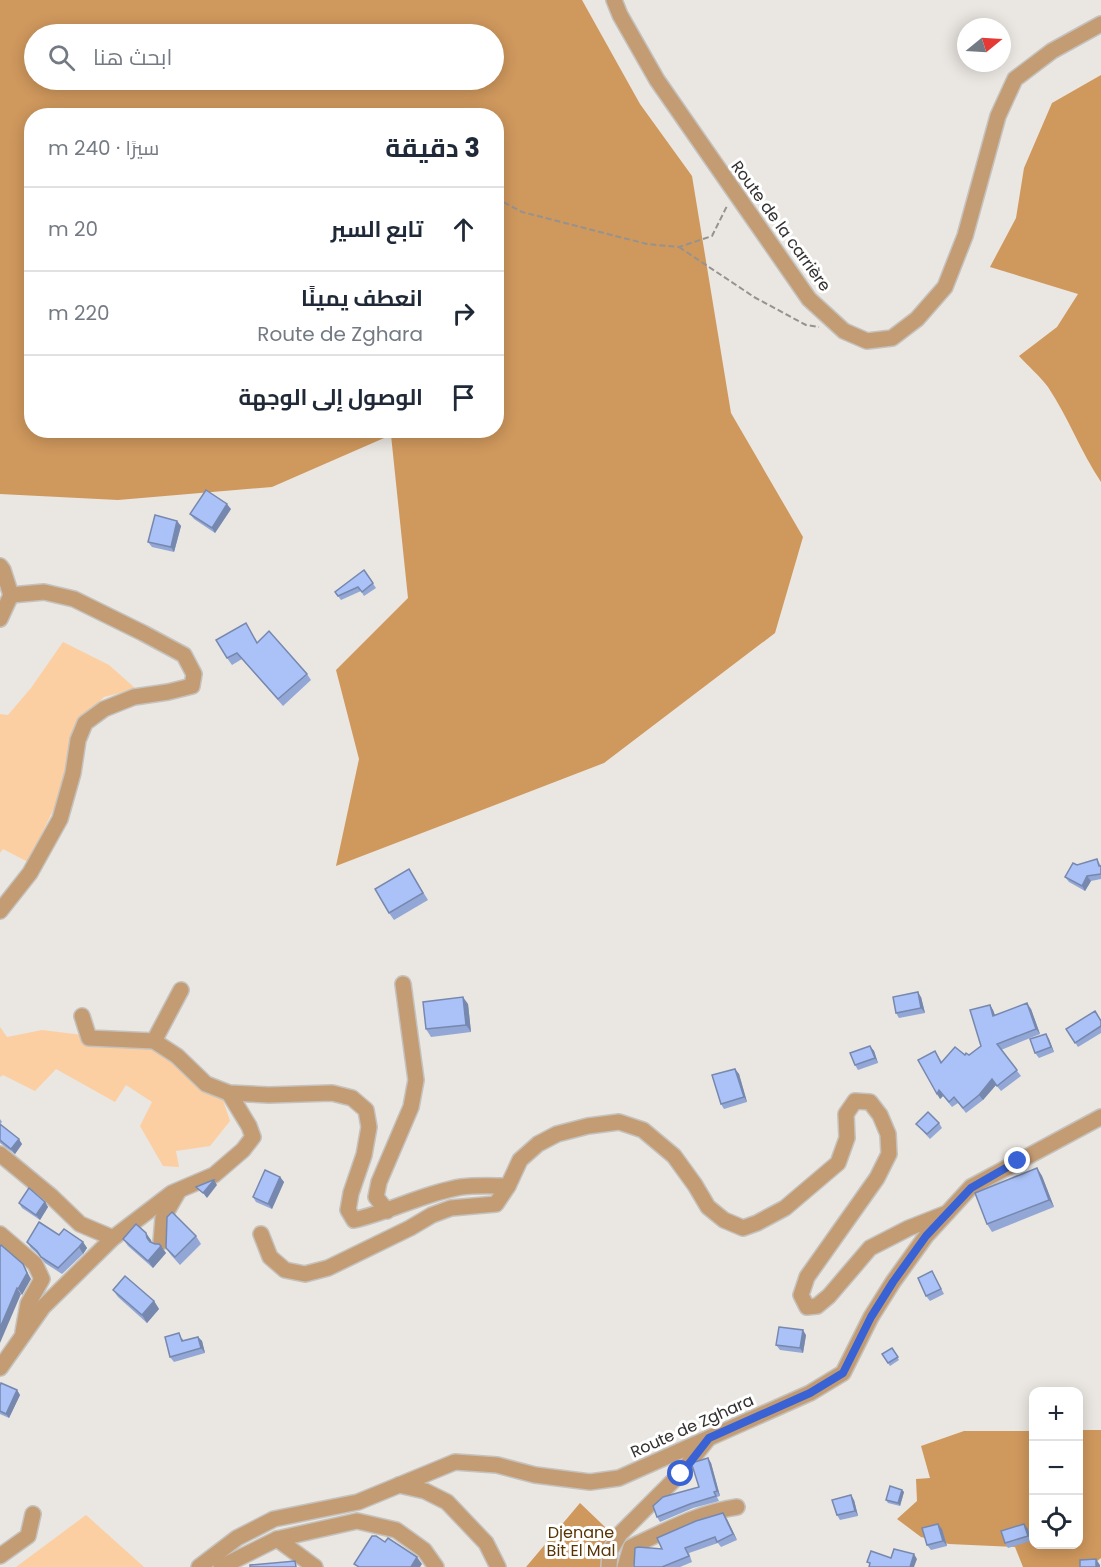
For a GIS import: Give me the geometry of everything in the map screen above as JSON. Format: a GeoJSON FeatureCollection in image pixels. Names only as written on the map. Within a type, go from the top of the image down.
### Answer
{"type":"FeatureCollection","features":[{"type":"Feature","properties":{"kind":"street","name":"Route de la carrière"},"geometry":{"type":"LineString","coordinates":[[614,0],[620,15],[657,80],[809,299],[843,331],[867,341],[892,338],[917,319],[945,287],[965,236],[998,116],[1015,79],[1052,51],[1101,24]]}},
{"type":"Feature","properties":{"kind":"street"},"geometry":{"type":"LineString","coordinates":[[0,566],[11,595],[0,619]]}},
{"type":"Feature","properties":{"kind":"street"},"geometry":{"type":"LineString","coordinates":[[0,910],[30,873],[60,819],[73,773],[78,740],[85,723],[104,709],[134,697],[192,686],[194,674],[184,655],[74,599],[44,592],[11,595]]}},
{"type":"Feature","properties":{"kind":"street"},"geometry":{"type":"LineString","coordinates":[[387,1211],[376,1197],[379,1182],[411,1107],[416,1080],[402,984]]}},
{"type":"Feature","properties":{"kind":"street"},"geometry":{"type":"LineString","coordinates":[[154,1041],[181,990]]}},
{"type":"Feature","properties":{"kind":"street"},"geometry":{"type":"LineString","coordinates":[[82,1016],[89,1038],[154,1041],[177,1056],[206,1084],[229,1093],[269,1095],[332,1093],[352,1098],[366,1110],[369,1127],[364,1155],[351,1193],[348,1210],[354,1220],[461,1187],[508,1186]]}},
{"type":"Feature","properties":{"kind":"street"},"geometry":{"type":"LineString","coordinates":[[0,1368],[43,1307],[113,1238],[172,1193],[214,1175],[243,1150],[253,1137],[229,1093]]}},
{"type":"Feature","properties":{"kind":"street"},"geometry":{"type":"LineString","coordinates":[[261,1234],[270,1257],[285,1270],[305,1274],[328,1268],[432,1215],[452,1208],[496,1204],[508,1186],[519,1160],[538,1144],[557,1134],[588,1126],[619,1122],[643,1130],[674,1156],[708,1207],[724,1220],[743,1228],[785,1208],[838,1163],[848,1138],[846,1114],[855,1101],[870,1102],[880,1115],[888,1134],[889,1154],[877,1178],[807,1277],[801,1295],[807,1307],[816,1306],[829,1296],[870,1248],[909,1228],[947,1213]]}},
{"type":"Feature","properties":{"kind":"street","name":"Route de Zghara"},"geometry":{"type":"LineString","coordinates":[[200,1567],[237,1538],[274,1519],[358,1502],[455,1462],[497,1465],[535,1475],[590,1482],[619,1478],[810,1393],[843,1373],[871,1317],[893,1282],[926,1236],[971,1188],[1101,1117]]}},
{"type":"Feature","properties":{"kind":"street"},"geometry":{"type":"LineString","coordinates":[[0,1154],[81,1224],[113,1238]]}},
{"type":"Feature","properties":{"kind":"street"},"geometry":{"type":"LineString","coordinates":[[161,1242],[163,1218],[179,1190]]}},
{"type":"Feature","properties":{"kind":"street"},"geometry":{"type":"LineString","coordinates":[[0,1234],[35,1263],[42,1279],[28,1304],[22,1336]]}},
{"type":"Feature","properties":{"kind":"street"},"geometry":{"type":"LineString","coordinates":[[609,1567],[610,1551],[620,1534],[681,1474],[709,1438]]}},
{"type":"Feature","properties":{"kind":"street"},"geometry":{"type":"LineString","coordinates":[[399,1485],[425,1491],[447,1502],[486,1544],[498,1567]]}},
{"type":"Feature","properties":{"kind":"street"},"geometry":{"type":"LineString","coordinates":[[626,1567],[631,1547],[675,1526],[726,1508],[737,1507]]}},
{"type":"Feature","properties":{"kind":"street"},"geometry":{"type":"LineString","coordinates":[[0,1556],[28,1536],[33,1514]]}},
{"type":"Feature","properties":{"kind":"street"},"geometry":{"type":"LineString","coordinates":[[221,1567],[277,1539],[357,1521],[396,1530],[424,1550],[436,1567]]}},
{"type":"Feature","properties":{"kind":"street"},"geometry":{"type":"LineString","coordinates":[[277,1539],[315,1567]]}},
{"type":"Feature","properties":{"kind":"path"},"geometry":{"type":"LineString","coordinates":[[504,202],[522,212],[647,244],[679,247],[712,236],[734,191]]}},
{"type":"Feature","properties":{"kind":"path"},"geometry":{"type":"LineString","coordinates":[[679,247],[754,297],[806,325],[843,331]]}},
{"type":"Feature","properties":{"kind":"shaded area"},"geometry":{"type":"Polygon","coordinates":[[[63,642],[109,665],[136,689],[104,697],[75,726],[70,757],[59,798],[28,862],[3,849],[0,853],[0,714],[8,715],[31,688],[63,642]]]}},
{"type":"Feature","properties":{"kind":"shaded area"},"geometry":{"type":"Polygon","coordinates":[[[0,1027],[7,1037],[42,1030],[99,1037],[162,1038],[219,1088],[230,1121],[210,1146],[176,1151],[179,1167],[163,1166],[140,1126],[152,1102],[126,1085],[115,1102],[56,1069],[35,1091],[3,1075],[0,1077],[0,1027]]]}},
{"type":"Feature","properties":{"kind":"shaded area"},"geometry":{"type":"Polygon","coordinates":[[[86,1515],[144,1567],[16,1567],[86,1515]]]}},
{"type":"Feature","properties":{"kind":"green space"},"geometry":{"type":"Polygon","coordinates":[[[0,0],[582,0],[640,104],[692,176],[731,413],[803,537],[775,633],[604,763],[336,866],[359,759],[336,670],[408,598],[391,438],[504,438],[504,108],[24,108],[24,438],[384,438],[272,487],[118,500],[0,494],[0,0]]]}},
{"type":"Feature","properties":{"kind":"green space"},"geometry":{"type":"Polygon","coordinates":[[[1101,75],[1101,482],[1048,387],[1019,356],[1057,327],[1078,294],[990,267],[1016,218],[1024,168],[1052,103],[1101,75]]]}},
{"type":"Feature","properties":{"kind":"green space"},"geometry":{"type":"Polygon","coordinates":[[[1083,1430],[1101,1430],[1101,1558],[1090,1567],[1023,1567],[1015,1547],[949,1544],[921,1537],[897,1519],[917,1501],[916,1479],[930,1478],[921,1446],[964,1431],[1029,1431],[1029,1549],[1083,1549],[1083,1430]]]}},
{"type":"Feature","properties":{"kind":"green space","name":"Djenane Bit El Mal"},"geometry":{"type":"Polygon","coordinates":[[[580,1503],[605,1527],[609,1567],[526,1567],[580,1503]]]}},
{"type":"Feature","properties":{"kind":"building"},"geometry":{"type":"Polygon","coordinates":[[[206,490],[227,504],[212,528],[190,514],[206,490]]]}},
{"type":"Feature","properties":{"kind":"building"},"geometry":{"type":"Polygon","coordinates":[[[155,515],[177,521],[171,547],[148,542],[155,515]]]}},
{"type":"Feature","properties":{"kind":"building"},"geometry":{"type":"Polygon","coordinates":[[[364,570],[373,583],[362,592],[358,587],[338,596],[335,592],[364,570]]]}},
{"type":"Feature","properties":{"kind":"building"},"geometry":{"type":"Polygon","coordinates":[[[246,623],[257,643],[269,631],[307,674],[278,699],[237,653],[227,658],[216,640],[246,623]]]}},
{"type":"Feature","properties":{"kind":"building"},"geometry":{"type":"Polygon","coordinates":[[[1097,859],[1101,866],[1101,874],[1087,876],[1082,886],[1065,877],[1073,863],[1077,865],[1097,859]]]}},
{"type":"Feature","properties":{"kind":"building"},"geometry":{"type":"Polygon","coordinates":[[[409,869],[423,893],[389,913],[375,889],[409,869]]]}},
{"type":"Feature","properties":{"kind":"building"},"geometry":{"type":"Polygon","coordinates":[[[918,992],[921,1008],[896,1013],[893,997],[918,992]]]}},
{"type":"Feature","properties":{"kind":"building"},"geometry":{"type":"Polygon","coordinates":[[[463,997],[466,1025],[426,1029],[423,1002],[463,997]]]}},
{"type":"Feature","properties":{"kind":"building"},"geometry":{"type":"Polygon","coordinates":[[[1027,1003],[1036,1029],[997,1044],[1017,1070],[997,1086],[992,1079],[979,1095],[963,1108],[954,1097],[949,1102],[939,1090],[937,1094],[918,1060],[935,1051],[941,1063],[955,1047],[965,1055],[966,1053],[969,1055],[981,1046],[970,1010],[990,1005],[993,1016],[1027,1003]]]}},
{"type":"Feature","properties":{"kind":"building"},"geometry":{"type":"Polygon","coordinates":[[[1095,1011],[1101,1021],[1101,1026],[1075,1043],[1066,1029],[1095,1011]]]}},
{"type":"Feature","properties":{"kind":"building"},"geometry":{"type":"Polygon","coordinates":[[[1046,1034],[1051,1047],[1035,1053],[1030,1039],[1046,1034]]]}},
{"type":"Feature","properties":{"kind":"building"},"geometry":{"type":"Polygon","coordinates":[[[870,1046],[875,1058],[855,1065],[850,1053],[870,1046]]]}},
{"type":"Feature","properties":{"kind":"building"},"geometry":{"type":"Polygon","coordinates":[[[735,1069],[744,1097],[721,1104],[712,1075],[735,1069]]]}},
{"type":"Feature","properties":{"kind":"building"},"geometry":{"type":"Polygon","coordinates":[[[928,1112],[939,1123],[927,1134],[916,1124],[928,1112]]]}},
{"type":"Feature","properties":{"kind":"building"},"geometry":{"type":"Polygon","coordinates":[[[0,1124],[19,1139],[11,1149],[0,1140],[0,1124]]]}},
{"type":"Feature","properties":{"kind":"building"},"geometry":{"type":"Polygon","coordinates":[[[1037,1168],[1049,1200],[987,1224],[975,1193],[1037,1168]]]}},
{"type":"Feature","properties":{"kind":"building"},"geometry":{"type":"Polygon","coordinates":[[[265,1170],[280,1177],[268,1204],[253,1197],[265,1170]]]}},
{"type":"Feature","properties":{"kind":"building"},"geometry":{"type":"Polygon","coordinates":[[[214,1180],[203,1193],[196,1187],[214,1180]]]}},
{"type":"Feature","properties":{"kind":"building"},"geometry":{"type":"Polygon","coordinates":[[[29,1188],[45,1202],[36,1215],[19,1203],[29,1188]]]}},
{"type":"Feature","properties":{"kind":"building"},"geometry":{"type":"Polygon","coordinates":[[[172,1212],[196,1236],[175,1257],[166,1248],[167,1217],[172,1212]]]}},
{"type":"Feature","properties":{"kind":"building"},"geometry":{"type":"Polygon","coordinates":[[[39,1222],[59,1235],[64,1229],[83,1242],[58,1268],[41,1257],[27,1242],[39,1222]]]}},
{"type":"Feature","properties":{"kind":"building"},"geometry":{"type":"Polygon","coordinates":[[[136,1224],[146,1233],[150,1242],[161,1246],[148,1261],[123,1239],[136,1224]]]}},
{"type":"Feature","properties":{"kind":"building"},"geometry":{"type":"Polygon","coordinates":[[[1,1245],[23,1264],[27,1273],[17,1288],[0,1328],[0,1247],[1,1245]]]}},
{"type":"Feature","properties":{"kind":"building"},"geometry":{"type":"Polygon","coordinates":[[[932,1271],[941,1289],[926,1296],[918,1278],[932,1271]]]}},
{"type":"Feature","properties":{"kind":"building"},"geometry":{"type":"Polygon","coordinates":[[[125,1276],[154,1301],[142,1315],[113,1290],[125,1276]]]}},
{"type":"Feature","properties":{"kind":"building"},"geometry":{"type":"Polygon","coordinates":[[[779,1327],[803,1330],[800,1348],[776,1345],[779,1327]]]}},
{"type":"Feature","properties":{"kind":"building"},"geometry":{"type":"Polygon","coordinates":[[[179,1333],[182,1341],[198,1337],[201,1348],[170,1357],[165,1337],[179,1333]]]}},
{"type":"Feature","properties":{"kind":"building"},"geometry":{"type":"Polygon","coordinates":[[[892,1348],[898,1357],[888,1363],[882,1354],[892,1348]]]}},
{"type":"Feature","properties":{"kind":"building"},"geometry":{"type":"Polygon","coordinates":[[[1,1383],[17,1390],[6,1414],[0,1411],[1,1383]]]}},
{"type":"Feature","properties":{"kind":"building"},"geometry":{"type":"Polygon","coordinates":[[[708,1458],[717,1491],[714,1492],[716,1496],[657,1517],[653,1506],[663,1497],[699,1487],[692,1465],[708,1458]]]}},
{"type":"Feature","properties":{"kind":"building"},"geometry":{"type":"Polygon","coordinates":[[[890,1486],[902,1490],[898,1503],[886,1500],[890,1486]]]}},
{"type":"Feature","properties":{"kind":"building"},"geometry":{"type":"Polygon","coordinates":[[[851,1495],[855,1511],[837,1515],[832,1500],[851,1495]]]}},
{"type":"Feature","properties":{"kind":"building"},"geometry":{"type":"Polygon","coordinates":[[[723,1513],[733,1534],[717,1542],[715,1537],[685,1548],[689,1556],[662,1567],[634,1567],[635,1548],[662,1549],[657,1538],[696,1521],[723,1513]]]}},
{"type":"Feature","properties":{"kind":"building"},"geometry":{"type":"Polygon","coordinates":[[[938,1524],[943,1541],[927,1545],[922,1528],[938,1524]]]}},
{"type":"Feature","properties":{"kind":"building"},"geometry":{"type":"Polygon","coordinates":[[[1024,1524],[1028,1536],[1005,1543],[1001,1531],[1024,1524]]]}},
{"type":"Feature","properties":{"kind":"building"},"geometry":{"type":"Polygon","coordinates":[[[372,1536],[385,1542],[388,1538],[417,1557],[411,1567],[359,1567],[354,1564],[372,1536]]]}},
{"type":"Feature","properties":{"kind":"building"},"geometry":{"type":"Polygon","coordinates":[[[894,1549],[914,1554],[910,1567],[869,1567],[870,1563],[867,1562],[871,1551],[891,1558],[894,1549]]]}},
{"type":"Feature","properties":{"kind":"building"},"geometry":{"type":"Polygon","coordinates":[[[1096,1559],[1096,1567],[1080,1567],[1080,1560],[1096,1559]]]}},
{"type":"Feature","properties":{"kind":"building"},"geometry":{"type":"Polygon","coordinates":[[[295,1561],[296,1567],[250,1567],[250,1565],[295,1561]]]}},
{"type":"Feature","properties":{"kind":"route"},"geometry":{"type":"LineString","coordinates":[[681,1474],[709,1438],[810,1393],[843,1373],[871,1317],[926,1236],[971,1188],[1018,1161]]}}]}
